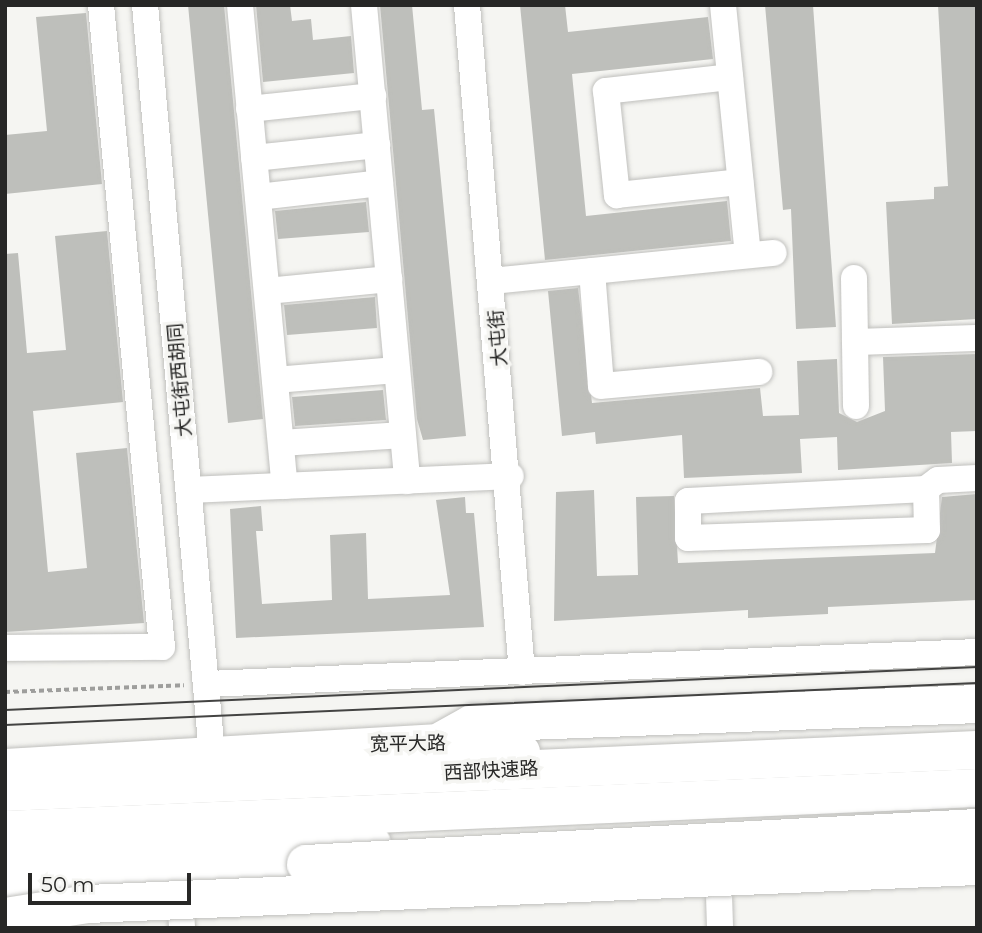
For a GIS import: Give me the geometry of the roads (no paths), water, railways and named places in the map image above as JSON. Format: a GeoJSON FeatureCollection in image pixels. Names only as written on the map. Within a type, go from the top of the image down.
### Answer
{"type":"FeatureCollection","features":[{"type":"Feature","properties":{"kind":"highway"},"geometry":{"type":"LineString","coordinates":[[443,740],[474,723],[977,704]]}},
{"type":"Feature","properties":{"kind":"highway","name":"西部快速路"},"geometry":{"type":"LineString","coordinates":[[5,792],[977,750]]}},
{"type":"Feature","properties":{"kind":"highway","name":"西部快速路"},"geometry":{"type":"LineString","coordinates":[[5,830],[977,788]]}},
{"type":"Feature","properties":{"kind":"highway"},"geometry":{"type":"LineString","coordinates":[[5,863],[46,877],[977,828]]}},
{"type":"Feature","properties":{"kind":"highway"},"geometry":{"type":"LineString","coordinates":[[5,917],[88,904],[977,866]]}},
{"type":"Feature","properties":{"kind":"main road","name":"宽平大路"},"geometry":{"type":"LineString","coordinates":[[5,765],[443,740],[482,753],[977,731]]}},
{"type":"Feature","properties":{"kind":"main road"},"geometry":{"type":"LineString","coordinates":[[5,855],[716,830],[977,817]]}},
{"type":"Feature","properties":{"kind":"street"},"geometry":{"type":"LineString","coordinates":[[5,648],[162,646],[100,5]]}},
{"type":"Feature","properties":{"kind":"street","name":"大屯街西胡同"},"geometry":{"type":"LineString","coordinates":[[145,5],[212,754]]}},
{"type":"Feature","properties":{"kind":"street"},"geometry":{"type":"LineString","coordinates":[[240,5],[285,486]]}},
{"type":"Feature","properties":{"kind":"street"},"geometry":{"type":"LineString","coordinates":[[364,5],[407,481]]}},
{"type":"Feature","properties":{"kind":"street","name":"大屯街"},"geometry":{"type":"LineString","coordinates":[[467,5],[511,476],[522,672]]}},
{"type":"Feature","properties":{"kind":"street"},"geometry":{"type":"LineString","coordinates":[[492,281],[761,254],[740,182],[723,5]]}},
{"type":"Feature","properties":{"kind":"street"},"geometry":{"type":"LineString","coordinates":[[730,77],[606,91],[617,195],[740,182]]}},
{"type":"Feature","properties":{"kind":"street"},"geometry":{"type":"LineString","coordinates":[[249,109],[373,96]]}},
{"type":"Feature","properties":{"kind":"street"},"geometry":{"type":"LineString","coordinates":[[254,158],[377,145]]}},
{"type":"Feature","properties":{"kind":"street"},"geometry":{"type":"LineString","coordinates":[[258,197],[380,183]]}},
{"type":"Feature","properties":{"kind":"street"},"geometry":{"type":"LineString","coordinates":[[592,271],[601,386],[759,372]]}},
{"type":"Feature","properties":{"kind":"street"},"geometry":{"type":"LineString","coordinates":[[854,278],[856,406]]}},
{"type":"Feature","properties":{"kind":"street"},"geometry":{"type":"LineString","coordinates":[[267,291],[389,279]]}},
{"type":"Feature","properties":{"kind":"street"},"geometry":{"type":"LineString","coordinates":[[855,342],[977,338]]}},
{"type":"Feature","properties":{"kind":"street"},"geometry":{"type":"LineString","coordinates":[[275,380],[397,370]]}},
{"type":"Feature","properties":{"kind":"street"},"geometry":{"type":"LineString","coordinates":[[281,443],[403,435]]}},
{"type":"Feature","properties":{"kind":"street"},"geometry":{"type":"LineString","coordinates":[[190,491],[511,476]]}},
{"type":"Feature","properties":{"kind":"street"},"geometry":{"type":"LineString","coordinates":[[926,489],[927,530],[688,538],[688,500],[926,489],[937,480],[977,478]]}},
{"type":"Feature","properties":{"kind":"street"},"geometry":{"type":"LineString","coordinates":[[207,684],[977,652]]}},
{"type":"Feature","properties":{"kind":"street"},"geometry":{"type":"LineString","coordinates":[[5,894],[608,868],[716,830],[720,928]]}},
{"type":"Feature","properties":{"kind":"street"},"geometry":{"type":"LineString","coordinates":[[180,888],[182,928]]}},
{"type":"Feature","properties":{"kind":"tram line"},"geometry":{"type":"LineString","coordinates":[[5,710],[977,667]]}},
{"type":"Feature","properties":{"kind":"tram line"},"geometry":{"type":"LineString","coordinates":[[5,725],[977,683]]}}]}
